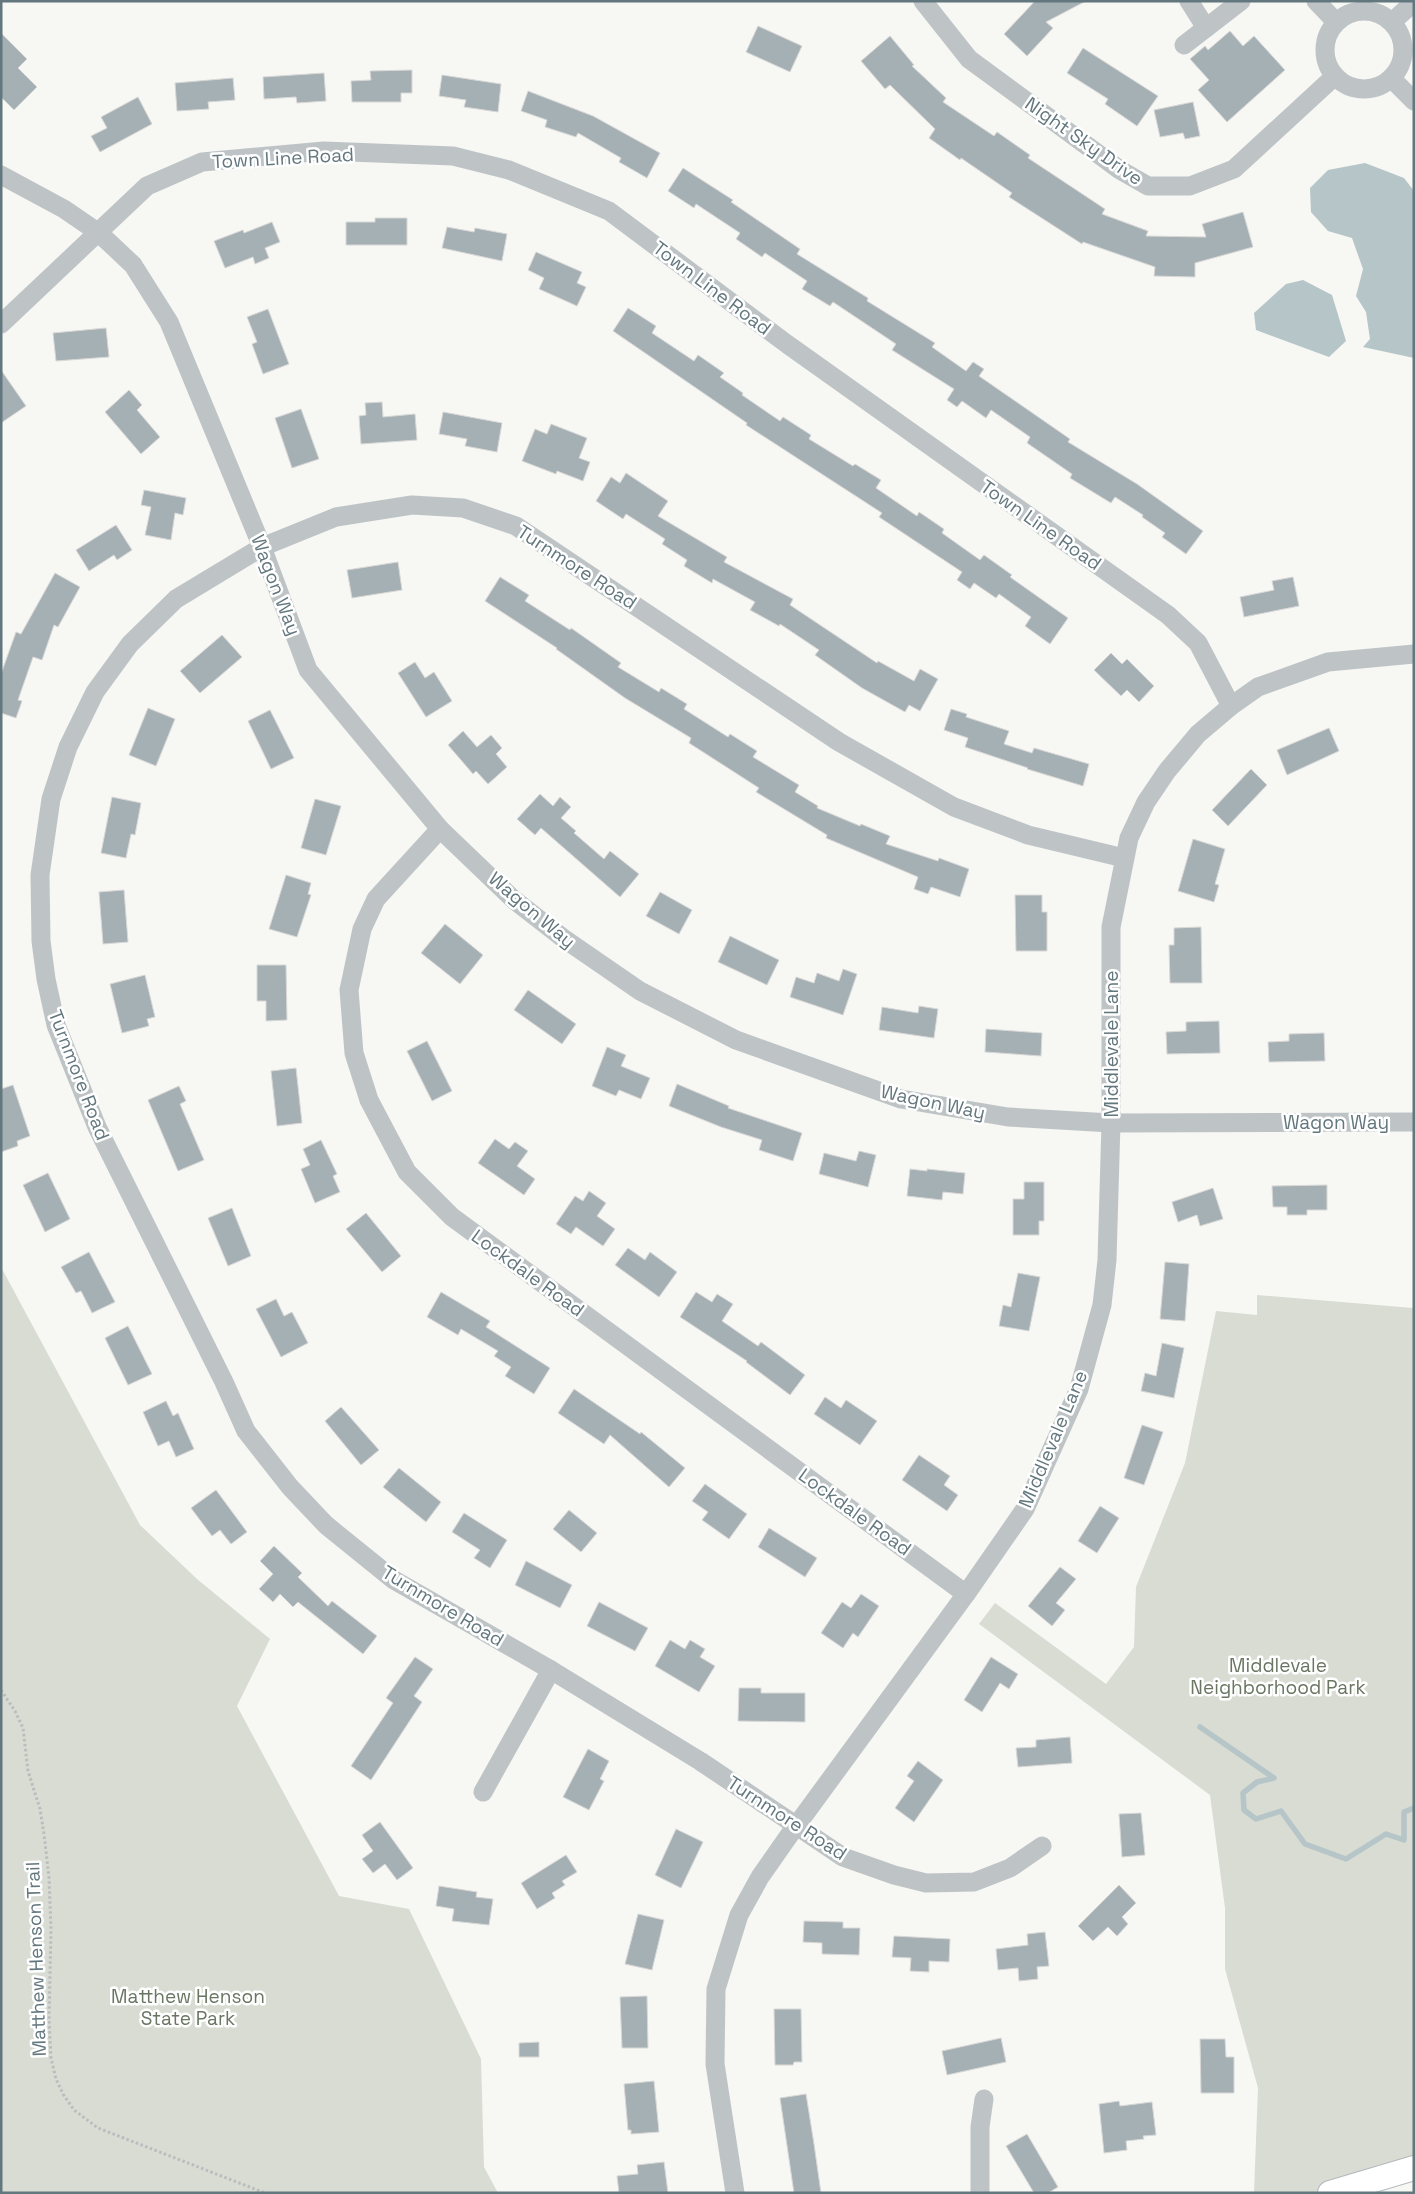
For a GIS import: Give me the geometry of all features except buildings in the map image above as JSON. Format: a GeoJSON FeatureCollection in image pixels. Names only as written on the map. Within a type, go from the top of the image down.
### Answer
{"type":"FeatureCollection","features":[{"type":"Feature","properties":{"kind":"main road"},"geometry":{"type":"LineString","coordinates":[[1330,2193],[1414,2168]]}},
{"type":"Feature","properties":{"kind":"street"},"geometry":{"type":"LineString","coordinates":[[1189,1],[1206,28]]}},
{"type":"Feature","properties":{"kind":"street"},"geometry":{"type":"LineString","coordinates":[[1184,45],[1242,1]]}},
{"type":"Feature","properties":{"kind":"street"},"geometry":{"type":"LineString","coordinates":[[1316,1],[1336,22]]}},
{"type":"Feature","properties":{"kind":"street"},"geometry":{"type":"LineString","coordinates":[[1392,22],[1414,2]]}},
{"type":"Feature","properties":{"kind":"street","name":"Night Sky Drive"},"geometry":{"type":"LineString","coordinates":[[932,4],[969,59],[1120,170],[1148,186],[1190,186],[1234,169],[1335,76]]}},
{"type":"Feature","properties":{"kind":"street"},"geometry":{"type":"LineString","coordinates":[[1364,10],[1379,13],[1392,22],[1400,35],[1403,50],[1400,66],[1391,78],[1378,86],[1362,89],[1347,85],[1335,76],[1326,59],[1326,39],[1336,22],[1349,13],[1364,10]]}},
{"type":"Feature","properties":{"kind":"street"},"geometry":{"type":"LineString","coordinates":[[1391,78],[1414,101]]}},
{"type":"Feature","properties":{"kind":"street","name":"Town Line Road"},"geometry":{"type":"LineString","coordinates":[[1,324],[100,233],[147,186],[202,162],[324,152],[453,156],[509,170],[547,184],[608,211],[787,344],[1168,615],[1198,643],[1231,706]]}},
{"type":"Feature","properties":{"kind":"street","name":"Wagon Way"},"geometry":{"type":"LineString","coordinates":[[1,175],[64,209],[100,233],[133,265],[169,322],[262,547],[308,670],[440,829],[513,899],[562,938],[640,991],[736,1040],[901,1099],[1008,1117],[1111,1123],[1414,1122]]}},
{"type":"Feature","properties":{"kind":"street","name":"Turnmore Road"},"geometry":{"type":"LineString","coordinates":[[1042,1846],[1010,1868],[974,1882],[926,1882],[894,1875],[844,1857],[700,1761],[551,1670],[394,1580],[326,1525],[290,1487],[246,1431],[224,1382],[97,1127],[56,1025],[46,979],[41,941],[40,875],[51,799],[68,747],[95,692],[130,644],[176,599],[262,547],[336,517],[412,505],[463,508],[516,526],[839,742],[954,807],[1028,835],[1124,858]]}},
{"type":"Feature","properties":{"kind":"street","name":"Middlevale Lane"},"geometry":{"type":"LineString","coordinates":[[734,2193],[716,2064],[716,1989],[739,1915],[760,1877],[795,1826],[966,1594],[1025,1509],[1079,1389],[1103,1296],[1107,1260],[1111,1123],[1111,927],[1129,838],[1146,802],[1167,771],[1198,734],[1231,706],[1258,687],[1328,662],[1414,654]]}},
{"type":"Feature","properties":{"kind":"street","name":"Lockdale Road"},"geometry":{"type":"LineString","coordinates":[[440,829],[376,899],[362,930],[349,990],[354,1053],[369,1100],[408,1172],[452,1217],[966,1594]]}},
{"type":"Feature","properties":{"kind":"street"},"geometry":{"type":"LineString","coordinates":[[483,1792],[551,1670]]}},
{"type":"Feature","properties":{"kind":"street"},"geometry":{"type":"LineString","coordinates":[[980,2193],[980,2127],[984,2099]]}},
{"type":"Feature","properties":{"kind":"path","name":"Matthew Henson Trail"},"geometry":{"type":"LineString","coordinates":[[1,1690],[16,1711],[23,1728],[28,1772],[40,1809],[49,1878],[51,1929],[49,2019],[52,2058],[56,2079],[63,2094],[74,2110],[98,2128],[265,2193]]}},
{"type":"Feature","properties":{"kind":"green space","name":"Matthew Henson State Park"},"geometry":{"type":"Polygon","coordinates":[[[1,1267],[140,1525],[197,1579],[270,1639],[237,1706],[339,1896],[409,1909],[481,2059],[484,2167],[498,2193],[1,2193],[1,1267]]]}},
{"type":"Feature","properties":{"kind":"green space","name":"Middlevale Neighborhood Park"},"geometry":{"type":"Polygon","coordinates":[[[1257,1295],[1413,1308],[1414,1305],[1414,2172],[1330,2193],[1254,2193],[1258,2088],[1225,1969],[1225,1908],[1210,1795],[979,1624],[995,1603],[1106,1684],[1134,1647],[1136,1587],[1185,1463],[1216,1311],[1257,1315],[1257,1295]]]}},
{"type":"Feature","properties":{"kind":"shaded area"},"geometry":{"type":"Polygon","coordinates":[[[1365,163],[1404,178],[1414,191],[1414,358],[1363,347],[1370,339],[1366,312],[1356,296],[1363,269],[1352,238],[1328,231],[1311,212],[1310,188],[1328,170],[1365,163]]]}},
{"type":"Feature","properties":{"kind":"shaded area"},"geometry":{"type":"Polygon","coordinates":[[[1303,280],[1332,295],[1346,341],[1329,357],[1256,330],[1254,313],[1286,284],[1303,280]]]}},
{"type":"Feature","properties":{"kind":"waterway"},"geometry":{"type":"LineString","coordinates":[[1200,1727],[1274,1778],[1257,1782],[1243,1793],[1244,1810],[1256,1819],[1281,1811],[1305,1844],[1346,1859],[1386,1834],[1404,1840],[1404,1812],[1414,1808]]}}]}
